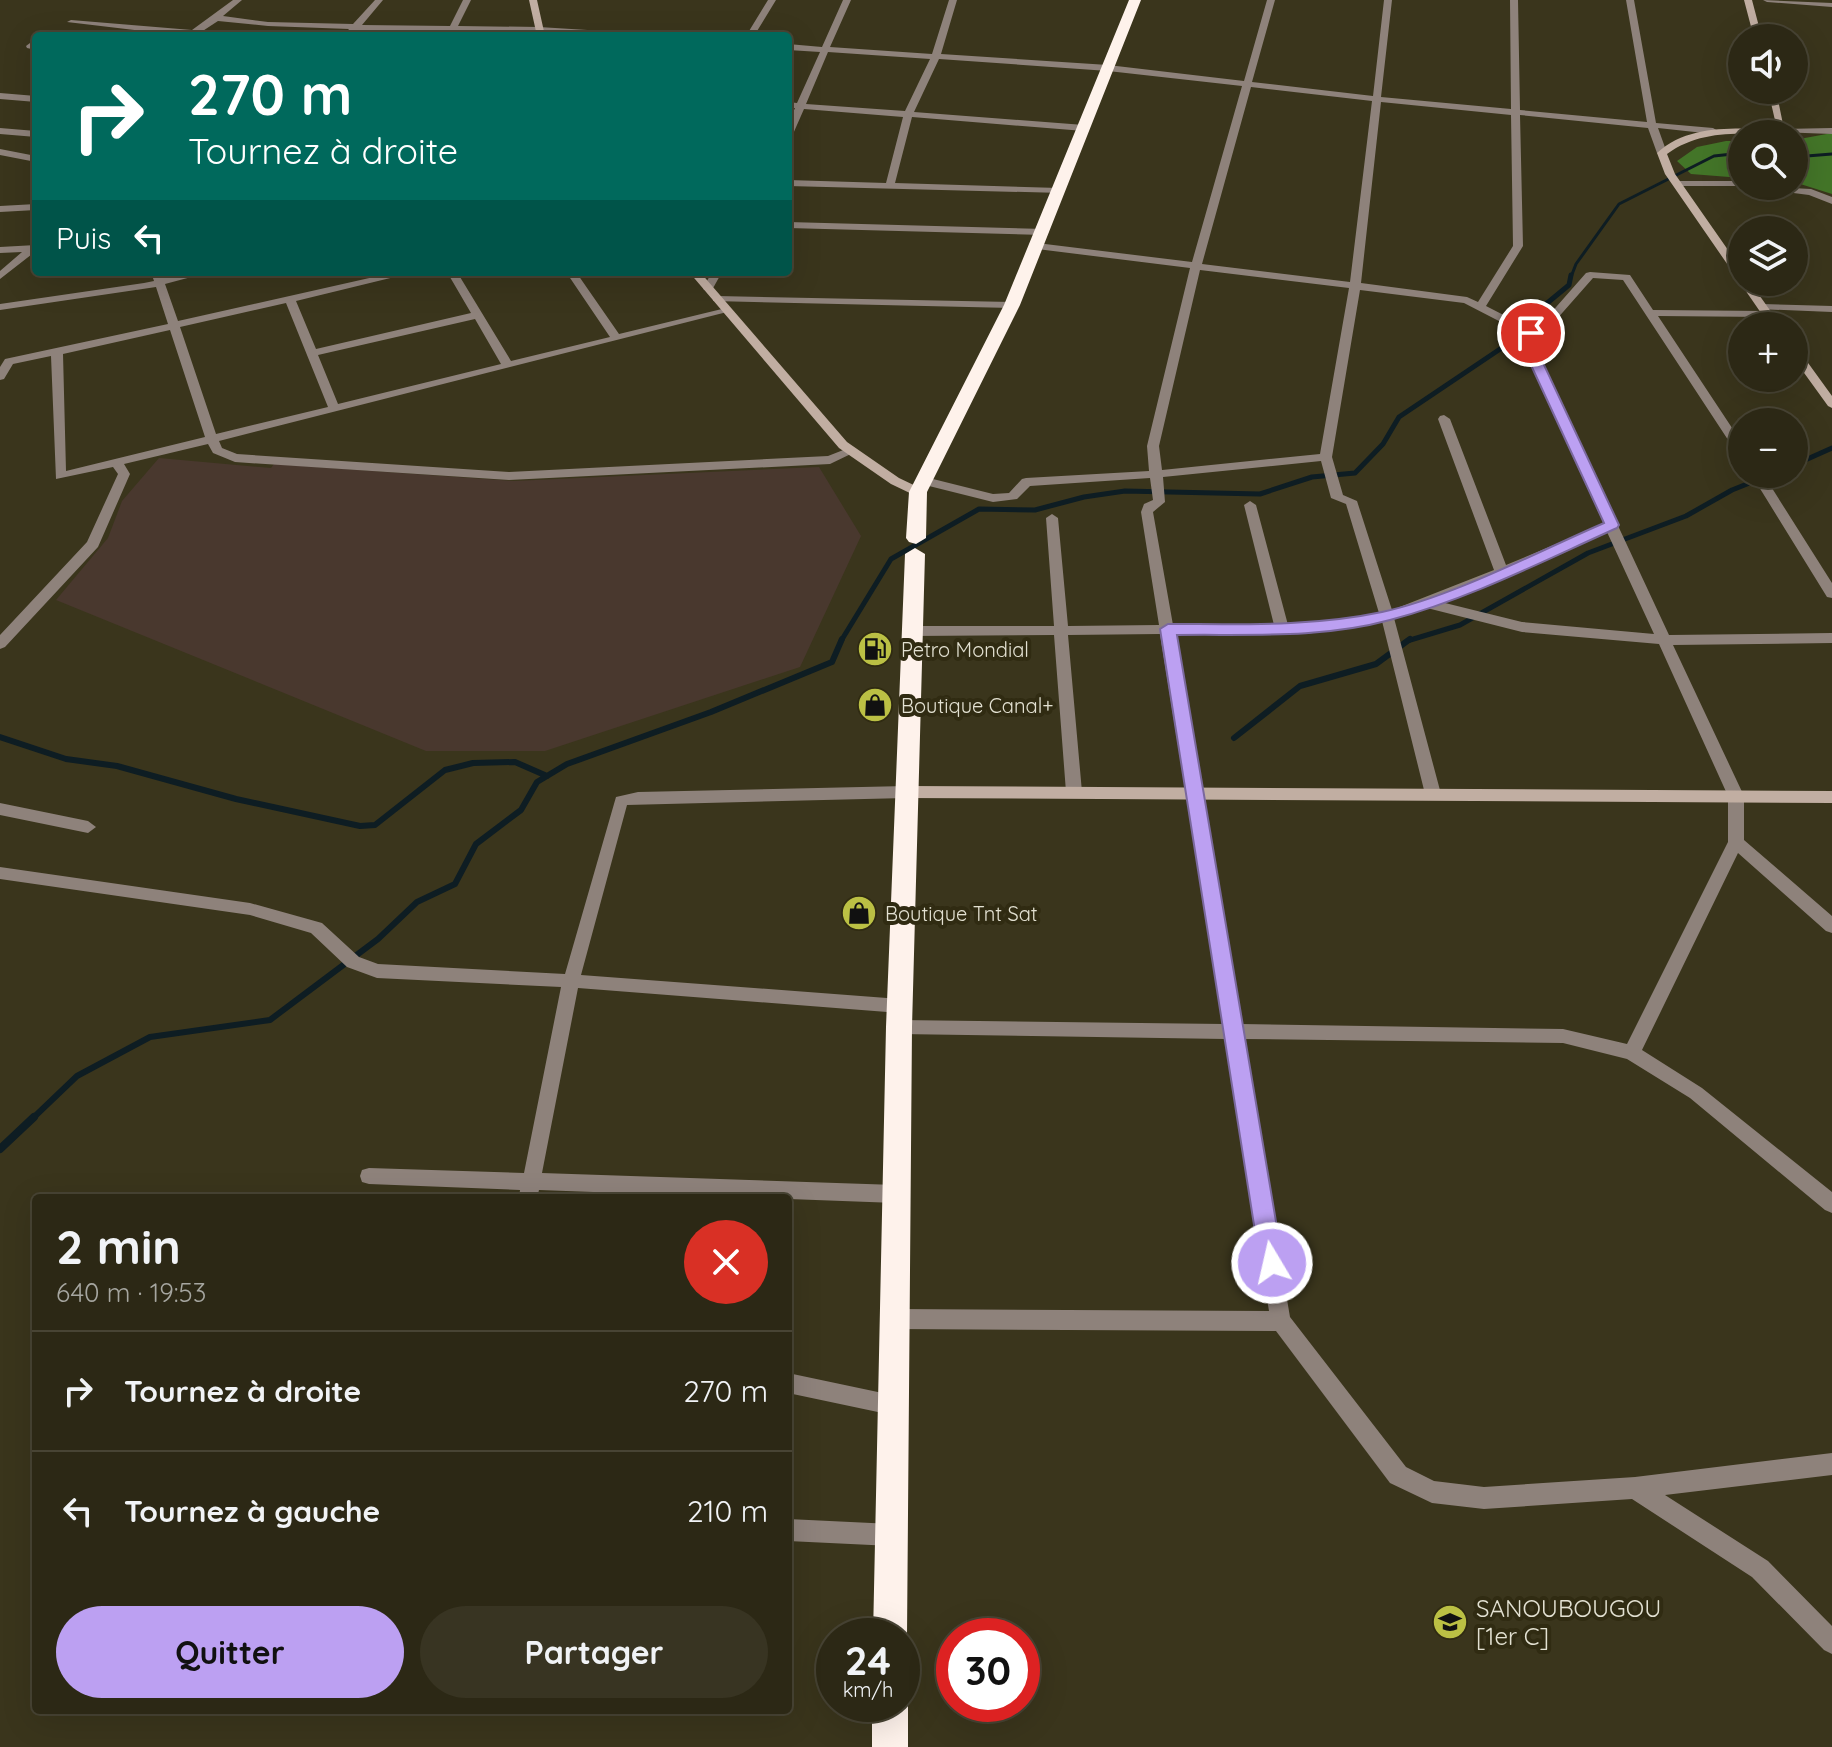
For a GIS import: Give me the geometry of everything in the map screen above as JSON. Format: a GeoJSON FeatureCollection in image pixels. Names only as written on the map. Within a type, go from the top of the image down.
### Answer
{"type":"FeatureCollection","features":[{"type":"Feature","properties":{"kind":"highway"},"geometry":{"type":"LineString","coordinates":[[890,1618],[906,792],[915,546],[922,486],[1012,305],[1135,0]]}},
{"type":"Feature","properties":{"kind":"highway"},"geometry":{"type":"LineString","coordinates":[[890,1722],[890,1747]]}},
{"type":"Feature","properties":{"kind":"street"},"geometry":{"type":"LineString","coordinates":[[194,32],[238,0]]}},
{"type":"Feature","properties":{"kind":"street"},"geometry":{"type":"LineString","coordinates":[[351,32],[379,0]]}},
{"type":"Feature","properties":{"kind":"street"},"geometry":{"type":"LineString","coordinates":[[454,32],[467,0]]}},
{"type":"Feature","properties":{"kind":"street"},"geometry":{"type":"LineString","coordinates":[[216,18],[268,24],[454,32],[540,32],[533,0]]}},
{"type":"Feature","properties":{"kind":"street"},"geometry":{"type":"LineString","coordinates":[[752,32],[772,0]]}},
{"type":"Feature","properties":{"kind":"street"},"geometry":{"type":"LineString","coordinates":[[792,127],[847,0]]}},
{"type":"Feature","properties":{"kind":"street"},"geometry":{"type":"LineString","coordinates":[[890,185],[909,113],[936,56],[953,0]]}},
{"type":"Feature","properties":{"kind":"street"},"geometry":{"type":"LineString","coordinates":[[1271,0],[1196,266],[1153,446],[1158,487],[1147,512],[1281,1321],[1398,1475],[1432,1492],[1484,1498],[1635,1488],[1832,1464]]}},
{"type":"Feature","properties":{"kind":"street"},"geometry":{"type":"LineString","coordinates":[[1388,0],[1364,185],[1355,286],[1329,469],[1337,498],[1351,501],[1387,616],[1433,794]]}},
{"type":"Feature","properties":{"kind":"street"},"geometry":{"type":"LineString","coordinates":[[1481,306],[1518,246],[1514,0]]}},
{"type":"Feature","properties":{"kind":"street"},"geometry":{"type":"LineString","coordinates":[[1630,0],[1652,125],[1662,153],[1675,181],[1728,257]]}},
{"type":"Feature","properties":{"kind":"street"},"geometry":{"type":"LineString","coordinates":[[1748,0],[1754,24]]}},
{"type":"Feature","properties":{"kind":"street"},"geometry":{"type":"LineString","coordinates":[[1767,0],[1832,5]]}},
{"type":"Feature","properties":{"kind":"street"},"geometry":{"type":"LineString","coordinates":[[71,22],[171,32]]}},
{"type":"Feature","properties":{"kind":"street"},"geometry":{"type":"LineString","coordinates":[[792,47],[1108,68],[1377,99],[1728,131]]}},
{"type":"Feature","properties":{"kind":"street"},"geometry":{"type":"LineString","coordinates":[[0,96],[32,99]]}},
{"type":"Feature","properties":{"kind":"street"},"geometry":{"type":"LineString","coordinates":[[792,105],[1084,128]]}},
{"type":"Feature","properties":{"kind":"street"},"geometry":{"type":"LineString","coordinates":[[0,131],[32,134]]}},
{"type":"Feature","properties":{"kind":"street"},"geometry":{"type":"LineString","coordinates":[[1662,153],[1674,142],[1713,131]]}},
{"type":"Feature","properties":{"kind":"street"},"geometry":{"type":"LineString","coordinates":[[1808,131],[1832,131]]}},
{"type":"Feature","properties":{"kind":"street"},"geometry":{"type":"LineString","coordinates":[[0,152],[32,158]]}},
{"type":"Feature","properties":{"kind":"street"},"geometry":{"type":"LineString","coordinates":[[1675,181],[1728,183]]}},
{"type":"Feature","properties":{"kind":"street"},"geometry":{"type":"LineString","coordinates":[[792,183],[1059,191]]}},
{"type":"Feature","properties":{"kind":"street"},"geometry":{"type":"LineString","coordinates":[[1808,192],[1830,202]]}},
{"type":"Feature","properties":{"kind":"street"},"geometry":{"type":"LineString","coordinates":[[0,209],[32,207]]}},
{"type":"Feature","properties":{"kind":"street"},"geometry":{"type":"LineString","coordinates":[[792,225],[1040,239],[1196,266],[1467,300],[1528,331]]}},
{"type":"Feature","properties":{"kind":"street"},"geometry":{"type":"LineString","coordinates":[[0,250],[32,248]]}},
{"type":"Feature","properties":{"kind":"street"},"geometry":{"type":"LineString","coordinates":[[0,276],[32,249]]}},
{"type":"Feature","properties":{"kind":"street"},"geometry":{"type":"LineString","coordinates":[[1528,331],[1590,275],[1626,277],[1728,431]]}},
{"type":"Feature","properties":{"kind":"street"},"geometry":{"type":"LineString","coordinates":[[0,377],[9,361],[392,276]]}},
{"type":"Feature","properties":{"kind":"street"},"geometry":{"type":"LineString","coordinates":[[454,276],[507,364]]}},
{"type":"Feature","properties":{"kind":"street"},"geometry":{"type":"LineString","coordinates":[[574,276],[616,338]]}},
{"type":"Feature","properties":{"kind":"street"},"geometry":{"type":"LineString","coordinates":[[698,276],[851,451],[895,481],[993,498],[1013,496],[1026,482],[1158,487],[1329,469]]}},
{"type":"Feature","properties":{"kind":"street"},"geometry":{"type":"LineString","coordinates":[[708,288],[715,276]]}},
{"type":"Feature","properties":{"kind":"street"},"geometry":{"type":"LineString","coordinates":[[0,307],[157,277],[212,439],[217,450],[235,458],[509,476],[830,460],[851,451]]}},
{"type":"Feature","properties":{"kind":"street"},"geometry":{"type":"LineString","coordinates":[[1755,296],[1765,311]]}},
{"type":"Feature","properties":{"kind":"street"},"geometry":{"type":"LineString","coordinates":[[290,299],[334,408]]}},
{"type":"Feature","properties":{"kind":"street"},"geometry":{"type":"LineString","coordinates":[[717,299],[1012,305]]}},
{"type":"Feature","properties":{"kind":"street"},"geometry":{"type":"LineString","coordinates":[[1650,313],[1832,309]]}},
{"type":"Feature","properties":{"kind":"street"},"geometry":{"type":"LineString","coordinates":[[57,352],[60,476],[726,311]]}},
{"type":"Feature","properties":{"kind":"street"},"geometry":{"type":"LineString","coordinates":[[314,353],[477,315]]}},
{"type":"Feature","properties":{"kind":"street"},"geometry":{"type":"LineString","coordinates":[[1528,331],[1530,350],[1736,796],[1736,842],[1632,1053]]}},
{"type":"Feature","properties":{"kind":"street"},"geometry":{"type":"LineString","coordinates":[[1808,371],[1832,404]]}},
{"type":"Feature","properties":{"kind":"street"},"geometry":{"type":"LineString","coordinates":[[1444,419],[1502,573]]}},
{"type":"Feature","properties":{"kind":"street"},"geometry":{"type":"LineString","coordinates":[[0,644],[93,544],[124,474],[117,463]]}},
{"type":"Feature","properties":{"kind":"street"},"geometry":{"type":"LineString","coordinates":[[1766,488],[1832,594]]}},
{"type":"Feature","properties":{"kind":"street"},"geometry":{"type":"LineString","coordinates":[[1250,505],[1282,629]]}},
{"type":"Feature","properties":{"kind":"street"},"geometry":{"type":"LineString","coordinates":[[1052,518],[1074,792]]}},
{"type":"Feature","properties":{"kind":"street"},"geometry":{"type":"LineString","coordinates":[[912,631],[1307,629],[1387,616],[1427,603],[1612,525]]}},
{"type":"Feature","properties":{"kind":"street"},"geometry":{"type":"LineString","coordinates":[[1427,603],[1522,627],[1665,640],[1832,638]]}},
{"type":"Feature","properties":{"kind":"street"},"geometry":{"type":"LineString","coordinates":[[530,1189],[571,981],[621,801],[638,798],[906,792],[1832,797]]}},
{"type":"Feature","properties":{"kind":"street"},"geometry":{"type":"LineString","coordinates":[[0,809],[88,827]]}},
{"type":"Feature","properties":{"kind":"street"},"geometry":{"type":"LineString","coordinates":[[1736,842],[1832,926]]}},
{"type":"Feature","properties":{"kind":"street"},"geometry":{"type":"LineString","coordinates":[[0,873],[250,909],[316,928],[349,958],[377,971],[571,981],[900,1016],[1233,1030],[1563,1036],[1632,1053],[1696,1093],[1832,1204]]}},
{"type":"Feature","properties":{"kind":"street"},"geometry":{"type":"LineString","coordinates":[[369,1176],[530,1189],[896,1194]]}},
{"type":"Feature","properties":{"kind":"street"},"geometry":{"type":"LineString","coordinates":[[894,1319],[1281,1321]]}},
{"type":"Feature","properties":{"kind":"street"},"geometry":{"type":"LineString","coordinates":[[792,1384],[892,1405]]}},
{"type":"Feature","properties":{"kind":"street"},"geometry":{"type":"LineString","coordinates":[[1635,1488],[1760,1569],[1832,1642]]}},
{"type":"Feature","properties":{"kind":"street"},"geometry":{"type":"LineString","coordinates":[[792,1530],[892,1535]]}},
{"type":"Feature","properties":{"kind":"shaded area"},"geometry":{"type":"Polygon","coordinates":[[[159,458],[271,468],[274,464],[514,481],[819,467],[861,536],[800,667],[545,751],[426,751],[56,600],[108,538],[122,501],[159,458]]]}},
{"type":"Feature","properties":{"kind":"green space"},"geometry":{"type":"Polygon","coordinates":[[[1832,133],[1832,194],[1808,186],[1808,137],[1832,133]]]}},
{"type":"Feature","properties":{"kind":"green space"},"geometry":{"type":"Polygon","coordinates":[[[1728,141],[1728,177],[1691,174],[1677,161],[1697,147],[1728,141]]]}},
{"type":"Feature","properties":{"kind":"waterway"},"geometry":{"type":"LineString","coordinates":[[1571,277],[1576,264],[1619,204],[1714,156],[1728,154]]}},
{"type":"Feature","properties":{"kind":"waterway"},"geometry":{"type":"LineString","coordinates":[[1808,156],[1832,154]]}},
{"type":"Feature","properties":{"kind":"waterway"},"geometry":{"type":"LineString","coordinates":[[841,640],[891,559],[979,509],[1035,510],[1084,497],[1125,491],[1260,494],[1312,477],[1355,473],[1383,444],[1399,417],[1515,339],[1540,309],[1569,285],[1571,275]]}},
{"type":"Feature","properties":{"kind":"waterway"},"geometry":{"type":"LineString","coordinates":[[1808,459],[1832,448]]}},
{"type":"Feature","properties":{"kind":"waterway"},"geometry":{"type":"LineString","coordinates":[[1407,641],[1460,625],[1588,553],[1686,516],[1737,488]]}},
{"type":"Feature","properties":{"kind":"waterway"},"geometry":{"type":"LineString","coordinates":[[547,776],[567,764],[711,712],[832,662],[841,640]]}},
{"type":"Feature","properties":{"kind":"waterway"},"geometry":{"type":"LineString","coordinates":[[1234,738],[1300,686],[1376,664],[1407,641]]}},
{"type":"Feature","properties":{"kind":"waterway"},"geometry":{"type":"LineString","coordinates":[[0,737],[66,759],[117,766],[236,799],[360,826],[375,825],[445,770],[473,763],[515,762],[547,776]]}},
{"type":"Feature","properties":{"kind":"waterway"},"geometry":{"type":"LineString","coordinates":[[32,1119],[77,1076],[150,1037],[270,1020],[378,939],[417,902],[455,884],[476,844],[521,810],[537,782],[547,776]]}},
{"type":"Feature","properties":{"kind":"waterway"},"geometry":{"type":"LineString","coordinates":[[0,1149],[34,1117]]}},
{"type":"Feature","properties":{"kind":"place","name":"Petro Mondial"},"geometry":{"type":"Point","coordinates":[875,649]}},
{"type":"Feature","properties":{"kind":"place","name":"Boutique Canal+"},"geometry":{"type":"Point","coordinates":[875,705]}},
{"type":"Feature","properties":{"kind":"place","name":"Boutique Tnt Sat"},"geometry":{"type":"Point","coordinates":[859,913]}},
{"type":"Feature","properties":{"kind":"place","name":"SANOUBOUGOU [1er C]"},"geometry":{"type":"Point","coordinates":[1450,1622]}},
{"type":"Feature","properties":{"kind":"route"},"geometry":{"type":"LineString","coordinates":[[1272,1263],[1168,629],[1307,629],[1387,616],[1466,589],[1612,525],[1530,350],[1536,336],[1531,333]]}}]}
